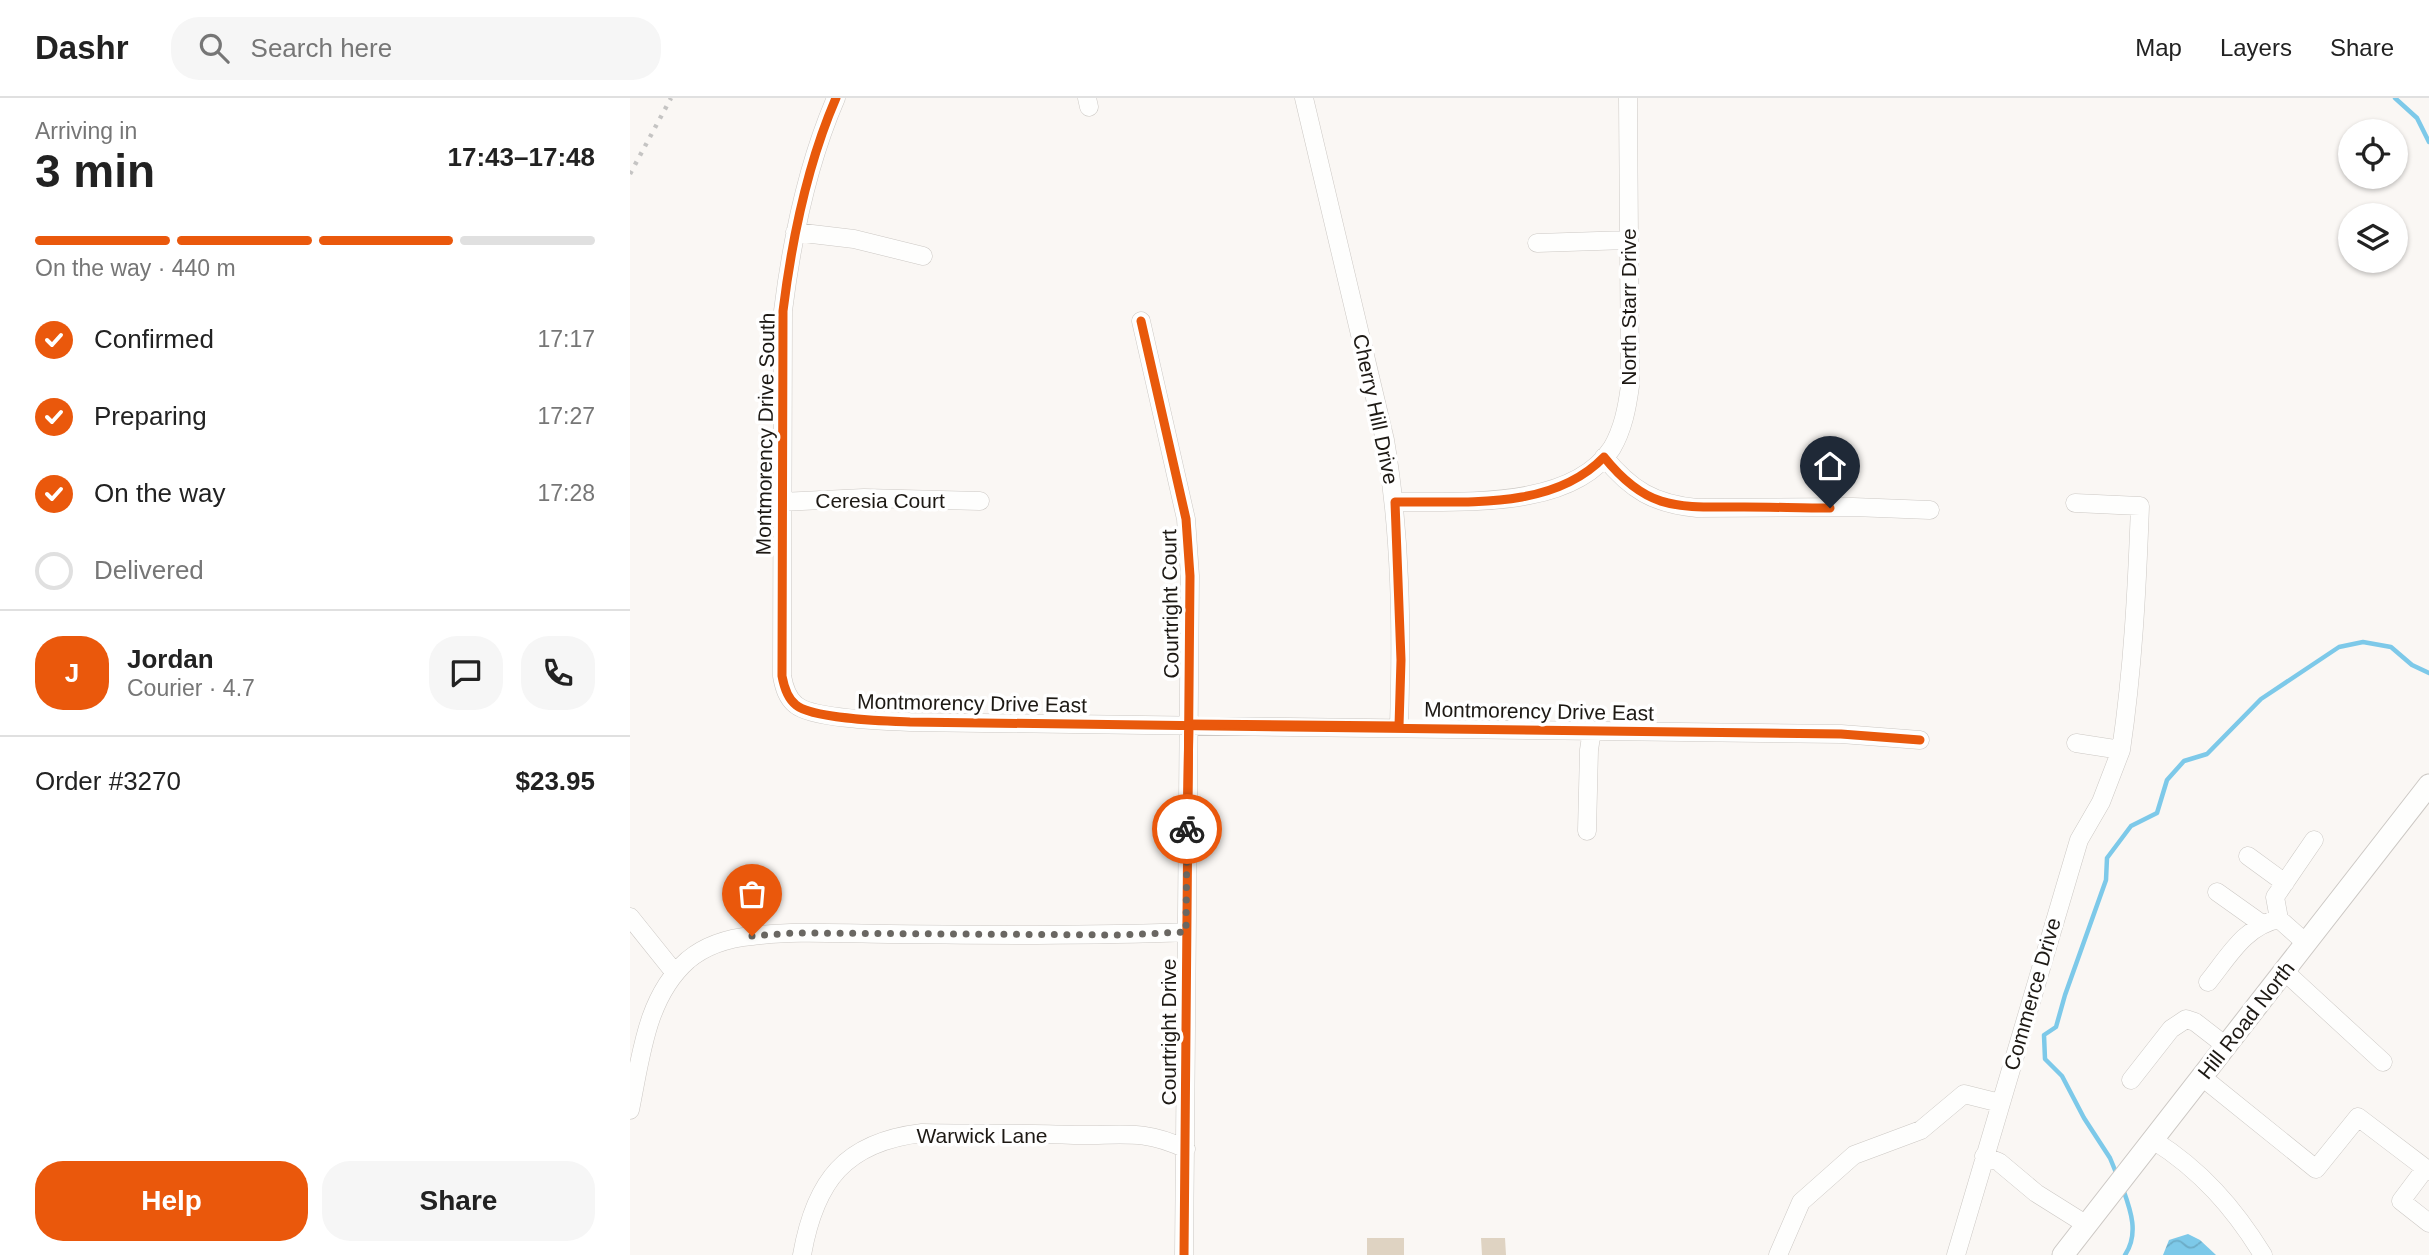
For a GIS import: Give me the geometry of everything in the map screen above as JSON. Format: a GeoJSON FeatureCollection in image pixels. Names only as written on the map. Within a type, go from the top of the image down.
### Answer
{"type":"FeatureCollection","features":[{"type":"Feature","properties":{"kind":"main road","name":"Hill Road North"},"geometry":{"type":"LineString","coordinates":[[2063,1255],[2429,785]]}},
{"type":"Feature","properties":{"kind":"street","name":"Montmorency Drive South"},"geometry":{"type":"LineString","coordinates":[[822,713],[803,710],[794,704],[785,690],[782,676],[783,310],[795,232],[816,151],[836,98]]}},
{"type":"Feature","properties":{"kind":"street","name":"Cherry Hill Drive"},"geometry":{"type":"LineString","coordinates":[[1304,98],[1385,440],[1395,502],[1401,660],[1399,726]]}},
{"type":"Feature","properties":{"kind":"street","name":"North Starr Drive"},"geometry":{"type":"LineString","coordinates":[[1395,502],[1500,499],[1535,494],[1563,486],[1581,477],[1604,457],[1621,429],[1630,386],[1628,98]]}},
{"type":"Feature","properties":{"kind":"street"},"geometry":{"type":"LineString","coordinates":[[795,232],[854,239],[923,256]]}},
{"type":"Feature","properties":{"kind":"street"},"geometry":{"type":"LineString","coordinates":[[1537,243],[1628,240]]}},
{"type":"Feature","properties":{"kind":"street","name":"Courtright Court"},"geometry":{"type":"LineString","coordinates":[[1141,321],[1186,519],[1190,576],[1189,724]]}},
{"type":"Feature","properties":{"kind":"street"},"geometry":{"type":"LineString","coordinates":[[1604,457],[1634,488],[1653,499],[1674,506],[1930,510]]}},
{"type":"Feature","properties":{"kind":"street","name":"Ceresia Court"},"geometry":{"type":"LineString","coordinates":[[781,502],[864,498],[980,501]]}},
{"type":"Feature","properties":{"kind":"street","name":"Commerce Drive"},"geometry":{"type":"LineString","coordinates":[[1956,1255],[2064,885],[2079,840],[2101,802],[2121,750],[2137,613],[2140,506],[2075,503]]}},
{"type":"Feature","properties":{"kind":"street","name":"Montmorency Drive East"},"geometry":{"type":"LineString","coordinates":[[822,713],[866,720],[1841,734],[1920,740]]}},
{"type":"Feature","properties":{"kind":"street","name":"Courtright Drive"},"geometry":{"type":"LineString","coordinates":[[1184,1255],[1189,724]]}},
{"type":"Feature","properties":{"kind":"street"},"geometry":{"type":"LineString","coordinates":[[1587,831],[1592,730]]}},
{"type":"Feature","properties":{"kind":"street"},"geometry":{"type":"LineString","coordinates":[[2076,743],[2121,750]]}},
{"type":"Feature","properties":{"kind":"street"},"geometry":{"type":"LineString","coordinates":[[2270,922],[2275,897],[2314,840]]}},
{"type":"Feature","properties":{"kind":"street"},"geometry":{"type":"LineString","coordinates":[[2248,856],[2285,883]]}},
{"type":"Feature","properties":{"kind":"street"},"geometry":{"type":"LineString","coordinates":[[2217,892],[2306,943]]}},
{"type":"Feature","properties":{"kind":"street"},"geometry":{"type":"LineString","coordinates":[[630,917],[675,973]]}},
{"type":"Feature","properties":{"kind":"street"},"geometry":{"type":"LineString","coordinates":[[2208,982],[2248,932],[2270,922]]}},
{"type":"Feature","properties":{"kind":"street"},"geometry":{"type":"LineString","coordinates":[[630,1110],[653,1011],[675,973],[691,958],[710,946],[752,936],[795,933],[1119,935],[1186,932]]}},
{"type":"Feature","properties":{"kind":"street"},"geometry":{"type":"LineString","coordinates":[[2284,971],[2383,1062]]}},
{"type":"Feature","properties":{"kind":"street"},"geometry":{"type":"LineString","coordinates":[[2132,1080],[2171,1029],[2186,1019],[2195,1022],[2226,1046]]}},
{"type":"Feature","properties":{"kind":"street"},"geometry":{"type":"LineString","coordinates":[[2202,1077],[2316,1169],[2358,1117],[2427,1170],[2402,1201],[2429,1223]]}},
{"type":"Feature","properties":{"kind":"street"},"geometry":{"type":"LineString","coordinates":[[1778,1255],[1801,1202],[1854,1154],[1921,1130],[1964,1094],[2000,1103]]}},
{"type":"Feature","properties":{"kind":"street","name":"Warwick Lane"},"geometry":{"type":"LineString","coordinates":[[802,1255],[809,1221],[819,1195],[842,1165],[879,1142],[900,1136],[922,1133],[1122,1133],[1156,1137],[1186,1149]]}},
{"type":"Feature","properties":{"kind":"street"},"geometry":{"type":"LineString","coordinates":[[2153,1140],[2187,1163],[2218,1192],[2248,1230],[2263,1255]]}},
{"type":"Feature","properties":{"kind":"street"},"geometry":{"type":"LineString","coordinates":[[1984,1156],[1999,1162],[2036,1193],[2087,1225]]}},
{"type":"Feature","properties":{"kind":"water"},"geometry":{"type":"Polygon","coordinates":[[[2188,1234],[2200,1240],[2216,1255],[2163,1255],[2169,1240],[2188,1234]]]}},
{"type":"Feature","properties":{"kind":"building"},"geometry":{"type":"Polygon","coordinates":[[[1367,1238],[1404,1238],[1404,1255],[1367,1255],[1367,1238]]]}},
{"type":"Feature","properties":{"kind":"building"},"geometry":{"type":"Polygon","coordinates":[[[1481,1238],[1505,1238],[1506,1255],[1482,1255],[1481,1238]]]}},
{"type":"Feature","properties":{"kind":"waterway"},"geometry":{"type":"LineString","coordinates":[[2395,98],[2417,118],[2429,142]]}},
{"type":"Feature","properties":{"kind":"waterway"},"geometry":{"type":"LineString","coordinates":[[2117,1175],[2110,1158],[2084,1118],[2062,1076],[2045,1059],[2044,1035],[2056,1027],[2106,880],[2107,858],[2131,826],[2157,813],[2167,780],[2184,761],[2207,754],[2261,699],[2339,647],[2363,642],[2391,647],[2412,665],[2429,673]]}},
{"type":"Feature","properties":{"kind":"waterway"},"geometry":{"type":"LineString","coordinates":[[2123,1189],[2133,1231],[2125,1255]]}},
{"type":"Feature","properties":{"kind":"railway"},"geometry":{"type":"LineString","coordinates":[[630,174],[671,98]]}},
{"type":"Feature","properties":{"kind":"cycle path"},"geometry":{"type":"LineString","coordinates":[[836,98],[817,149],[802,202],[783,311],[782,676],[786,692],[796,705],[805,710],[833,716],[910,722],[1841,734],[1920,740]]}},
{"type":"Feature","properties":{"kind":"cycle path"},"geometry":{"type":"LineString","coordinates":[[1141,321],[1186,519],[1190,576],[1184,1255]]}},
{"type":"Feature","properties":{"kind":"way so far"},"geometry":{"type":"LineString","coordinates":[[752,936],[795,933],[1119,935],[1186,932],[1187,829]]}},
{"type":"Feature","properties":{"kind":"route"},"geometry":{"type":"LineString","coordinates":[[1187,829],[1189,724],[1399,726],[1401,660],[1395,502],[1500,499],[1535,494],[1563,486],[1581,477],[1604,457],[1634,488],[1653,499],[1674,506],[1830,508]]}}]}
